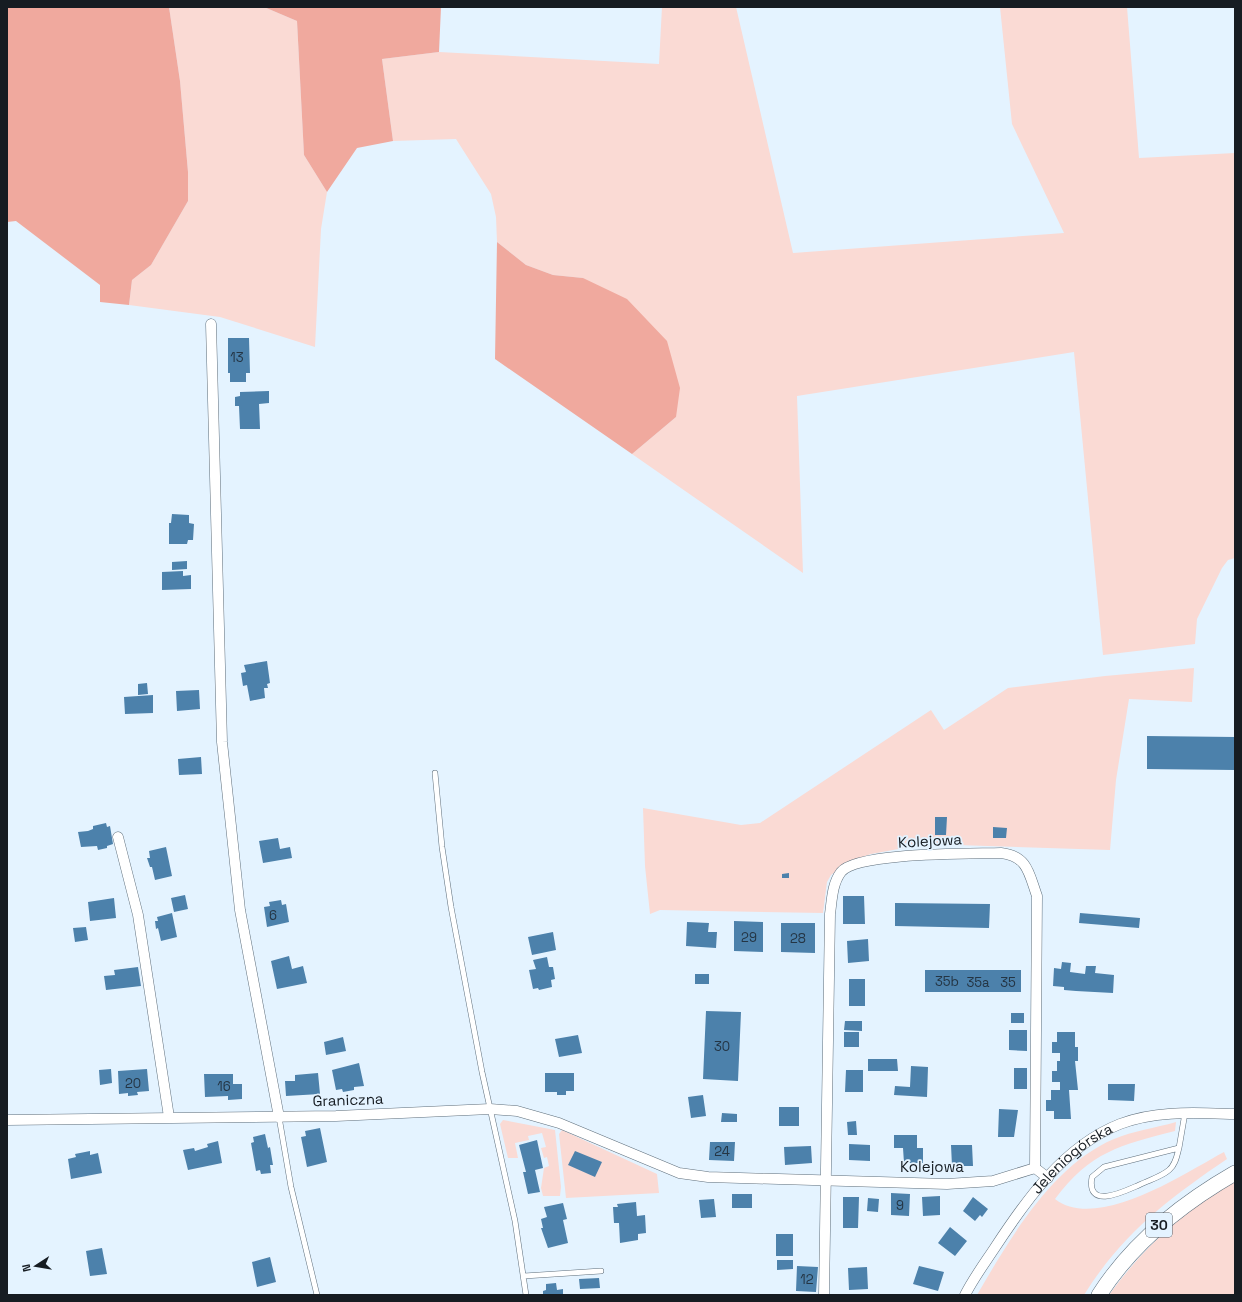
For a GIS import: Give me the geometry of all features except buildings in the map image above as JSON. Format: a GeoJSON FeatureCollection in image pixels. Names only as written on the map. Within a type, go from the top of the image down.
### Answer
{"type":"FeatureCollection","features":[{"type":"Feature","properties":{"kind":"main road","name":"30"},"geometry":{"type":"LineString","coordinates":[[1099,1295],[1129,1255],[1167,1218],[1200,1194],[1235,1173]]}},
{"type":"Feature","properties":{"kind":"street"},"geometry":{"type":"LineString","coordinates":[[211,324],[222,742],[240,910],[279,1117]]}},
{"type":"Feature","properties":{"kind":"street"},"geometry":{"type":"LineString","coordinates":[[118,837],[138,915],[169,1117]]}},
{"type":"Feature","properties":{"kind":"street","name":"Kolejowa"},"geometry":{"type":"LineString","coordinates":[[679,1173],[708,1177],[826,1181],[947,1184],[993,1181],[1035,1168],[1037,896],[1022,861],[1013,854],[1001,853],[877,859],[854,864],[841,871],[834,883],[830,914],[826,1181],[824,1295]]}},
{"type":"Feature","properties":{"kind":"street","name":"Graniczna"},"geometry":{"type":"LineString","coordinates":[[7,1120],[336,1116],[490,1109],[516,1111],[559,1123],[679,1173]]}},
{"type":"Feature","properties":{"kind":"street","name":"Jeleniogórska"},"geometry":{"type":"LineString","coordinates":[[965,1295],[1011,1224],[1037,1188],[1073,1153],[1099,1134],[1120,1124],[1138,1119],[1185,1113],[1235,1114]]}},
{"type":"Feature","properties":{"kind":"street"},"geometry":{"type":"LineString","coordinates":[[1035,1168],[1048,1178]]}},
{"type":"Feature","properties":{"kind":"lane"},"geometry":{"type":"LineString","coordinates":[[435,773],[442,847],[451,907],[490,1109],[515,1221],[526,1295]]}},
{"type":"Feature","properties":{"kind":"lane"},"geometry":{"type":"LineString","coordinates":[[1179,1148],[1104,1167],[1092,1177],[1092,1190],[1096,1195],[1104,1197],[1114,1195],[1163,1174],[1173,1166],[1179,1148],[1185,1113]]}},
{"type":"Feature","properties":{"kind":"lane"},"geometry":{"type":"LineString","coordinates":[[279,1117],[291,1187],[317,1295]]}},
{"type":"Feature","properties":{"kind":"lane"},"geometry":{"type":"LineString","coordinates":[[524,1276],[601,1271]]}},
{"type":"Feature","properties":{"kind":"shaded area"},"geometry":{"type":"Polygon","coordinates":[[[7,7],[169,7],[180,81],[188,172],[188,201],[151,265],[132,280],[129,305],[100,302],[100,285],[16,221],[7,222],[7,7]]]}},
{"type":"Feature","properties":{"kind":"shaded area"},"geometry":{"type":"Polygon","coordinates":[[[169,7],[264,7],[297,21],[304,155],[327,192],[321,229],[315,347],[220,317],[129,305],[132,280],[151,265],[188,201],[188,172],[180,81],[169,7]]]}},
{"type":"Feature","properties":{"kind":"shaded area"},"geometry":{"type":"Polygon","coordinates":[[[264,7],[441,7],[439,52],[382,59],[393,141],[357,148],[327,192],[304,155],[297,21],[264,7]]]}},
{"type":"Feature","properties":{"kind":"shaded area"},"geometry":{"type":"Polygon","coordinates":[[[662,7],[736,7],[793,253],[1064,233],[1012,124],[1000,7],[1127,7],[1139,158],[1235,153],[1235,558],[1228,560],[1222,568],[1197,619],[1195,644],[1103,655],[1074,352],[797,396],[803,573],[632,454],[676,417],[583,278],[553,275],[526,265],[497,242],[496,217],[491,194],[456,139],[393,141],[382,59],[439,52],[659,64],[662,7]]]}},
{"type":"Feature","properties":{"kind":"shaded area"},"geometry":{"type":"Polygon","coordinates":[[[497,242],[526,265],[553,275],[583,278],[627,299],[667,341],[680,388],[676,417],[632,454],[495,359],[497,242]]]}},
{"type":"Feature","properties":{"kind":"shaded area"},"geometry":{"type":"Polygon","coordinates":[[[1194,668],[1192,702],[1129,699],[1116,780],[1110,850],[926,844],[871,854],[848,862],[831,875],[827,882],[823,913],[660,910],[650,914],[645,866],[643,808],[741,825],[760,823],[931,710],[944,730],[1008,688],[1105,676],[1194,668]]]}},
{"type":"Feature","properties":{"kind":"shaded area"},"geometry":{"type":"Polygon","coordinates":[[[503,1120],[555,1130],[561,1187],[560,1196],[543,1196],[541,1188],[544,1168],[549,1166],[547,1157],[544,1158],[541,1148],[546,1147],[542,1133],[528,1136],[529,1140],[515,1143],[518,1158],[508,1158],[500,1124],[503,1120]]]}},
{"type":"Feature","properties":{"kind":"shaded area"},"geometry":{"type":"Polygon","coordinates":[[[1176,1122],[1175,1131],[1122,1146],[1094,1161],[1068,1183],[1055,1199],[1073,1207],[1094,1209],[1117,1204],[1141,1196],[1164,1185],[1224,1152],[1227,1159],[1166,1204],[1130,1236],[1099,1273],[1084,1295],[977,1295],[1003,1251],[1034,1206],[1052,1185],[1071,1167],[1092,1151],[1121,1136],[1176,1122]]]}},
{"type":"Feature","properties":{"kind":"shaded area"},"geometry":{"type":"Polygon","coordinates":[[[562,1130],[657,1174],[659,1193],[566,1198],[559,1134],[562,1130]]]}},
{"type":"Feature","properties":{"kind":"shaded area"},"geometry":{"type":"Polygon","coordinates":[[[1235,1182],[1235,1295],[1109,1295],[1136,1261],[1166,1231],[1199,1205],[1235,1182]]]}}]}
